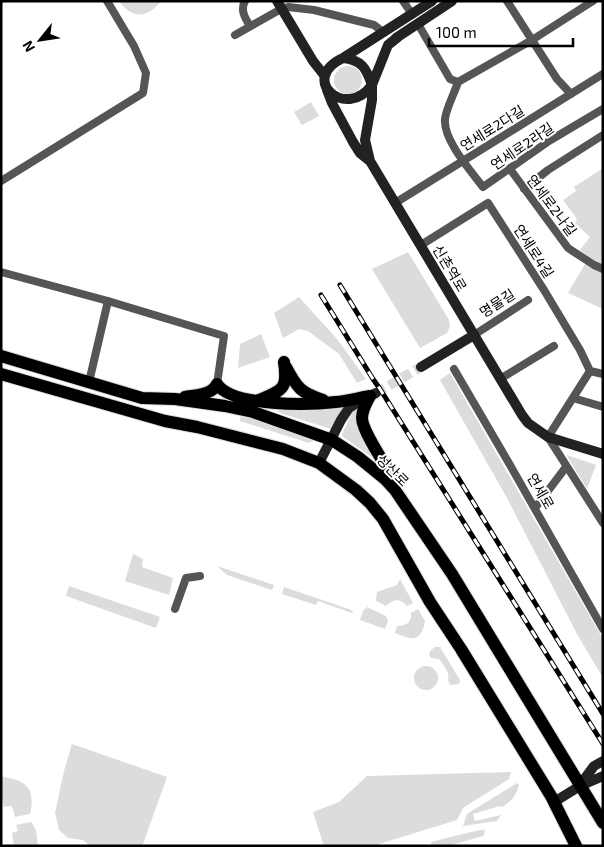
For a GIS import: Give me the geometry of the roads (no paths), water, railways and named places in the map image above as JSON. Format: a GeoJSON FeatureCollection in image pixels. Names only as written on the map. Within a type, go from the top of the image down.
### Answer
{"type":"FeatureCollection","features":[{"type":"Feature","properties":{"kind":"main road"},"geometry":{"type":"LineString","coordinates":[[343,58],[355,61],[363,66],[372,84],[360,96],[347,100],[327,90],[324,75],[330,66],[432,1]]}},
{"type":"Feature","properties":{"kind":"main road","name":"신촌역로"},"geometry":{"type":"LineString","coordinates":[[370,162],[365,140],[372,100],[372,84],[388,45],[452,1]]}},
{"type":"Feature","properties":{"kind":"main road"},"geometry":{"type":"LineString","coordinates":[[279,5],[313,61],[324,75]]}},
{"type":"Feature","properties":{"kind":"main road","name":"신촌역로"},"geometry":{"type":"LineString","coordinates":[[327,90],[332,103],[360,153],[370,162],[474,335]]}},
{"type":"Feature","properties":{"kind":"main road"},"geometry":{"type":"LineString","coordinates":[[421,367],[474,335]]}},
{"type":"Feature","properties":{"kind":"main road","name":"명물길"},"geometry":{"type":"LineString","coordinates":[[474,335],[528,423],[548,437],[603,454]]}},
{"type":"Feature","properties":{"kind":"main road","name":"성산로"},"geometry":{"type":"LineString","coordinates":[[1,356],[142,398],[174,399],[253,412],[332,440],[358,458],[385,479],[395,490],[452,574],[603,823]]}},
{"type":"Feature","properties":{"kind":"main road"},"geometry":{"type":"LineString","coordinates":[[174,399],[210,392],[216,388],[217,384],[223,391],[229,394],[256,402],[281,389],[286,379],[284,362],[300,389],[311,396],[330,403]]}},
{"type":"Feature","properties":{"kind":"main road"},"geometry":{"type":"LineString","coordinates":[[1,374],[165,421],[283,448],[319,463],[356,490],[383,519],[430,602],[461,649],[554,802],[576,846]]}},
{"type":"Feature","properties":{"kind":"main road"},"geometry":{"type":"LineString","coordinates":[[319,463],[349,408],[373,394]]}},
{"type":"Feature","properties":{"kind":"main road"},"geometry":{"type":"LineString","coordinates":[[225,406],[256,402],[330,403],[373,394]]}},
{"type":"Feature","properties":{"kind":"main road"},"geometry":{"type":"LineString","coordinates":[[373,394],[362,415],[363,424],[416,521]]}},
{"type":"Feature","properties":{"kind":"main road"},"geometry":{"type":"LineString","coordinates":[[580,786],[594,766],[603,761]]}},
{"type":"Feature","properties":{"kind":"main road"},"geometry":{"type":"LineString","coordinates":[[554,802],[580,786],[603,776]]}},
{"type":"Feature","properties":{"kind":"street"},"geometry":{"type":"LineString","coordinates":[[1,181],[142,93],[146,73],[134,46],[107,1]]}},
{"type":"Feature","properties":{"kind":"street"},"geometry":{"type":"LineString","coordinates":[[244,1],[242,5],[243,12],[250,26]]}},
{"type":"Feature","properties":{"kind":"street"},"geometry":{"type":"LineString","coordinates":[[403,1],[412,14]]}},
{"type":"Feature","properties":{"kind":"street"},"geometry":{"type":"LineString","coordinates":[[507,1],[557,79],[571,94]]}},
{"type":"Feature","properties":{"kind":"street"},"geometry":{"type":"LineString","coordinates":[[462,161],[446,128],[445,118],[458,82],[532,40],[593,1]]}},
{"type":"Feature","properties":{"kind":"street"},"geometry":{"type":"LineString","coordinates":[[235,35],[279,5],[314,10],[386,30]]}},
{"type":"Feature","properties":{"kind":"street"},"geometry":{"type":"LineString","coordinates":[[418,24],[450,79],[458,82]]}},
{"type":"Feature","properties":{"kind":"street","name":"연세로2다길"},"geometry":{"type":"LineString","coordinates":[[395,203],[603,74]]}},
{"type":"Feature","properties":{"kind":"street","name":"연세로2라길"},"geometry":{"type":"LineString","coordinates":[[462,161],[483,187],[549,141],[603,109]]}},
{"type":"Feature","properties":{"kind":"street"},"geometry":{"type":"LineString","coordinates":[[524,189],[548,170],[603,135]]}},
{"type":"Feature","properties":{"kind":"street","name":"연세로2나길"},"geometry":{"type":"LineString","coordinates":[[510,169],[568,248],[603,269]]}},
{"type":"Feature","properties":{"kind":"street","name":"연세로4길"},"geometry":{"type":"LineString","coordinates":[[420,246],[488,203],[544,290],[580,350],[590,371]]}},
{"type":"Feature","properties":{"kind":"street"},"geometry":{"type":"LineString","coordinates":[[1,272],[108,301],[224,336],[217,384]]}},
{"type":"Feature","properties":{"kind":"street","name":"명물길"},"geometry":{"type":"LineString","coordinates":[[474,335],[528,300]]}},
{"type":"Feature","properties":{"kind":"street"},"geometry":{"type":"LineString","coordinates":[[89,382],[108,301]]}},
{"type":"Feature","properties":{"kind":"street"},"geometry":{"type":"LineString","coordinates":[[500,379],[554,346]]}},
{"type":"Feature","properties":{"kind":"street","name":"연세로"},"geometry":{"type":"LineString","coordinates":[[454,369],[603,629]]}},
{"type":"Feature","properties":{"kind":"street"},"geometry":{"type":"LineString","coordinates":[[603,374],[590,371],[548,437],[603,523]]}},
{"type":"Feature","properties":{"kind":"street"},"geometry":{"type":"LineString","coordinates":[[573,398],[603,407]]}},
{"type":"Feature","properties":{"kind":"street"},"geometry":{"type":"LineString","coordinates":[[535,508],[566,467]]}},
{"type":"Feature","properties":{"kind":"street"},"geometry":{"type":"LineString","coordinates":[[175,609],[186,578],[200,576]]}},
{"type":"Feature","properties":{"kind":"tunnel"},"geometry":{"type":"LineString","coordinates":[[376,393],[421,367]]}},
{"type":"Feature","properties":{"kind":"railway"},"geometry":{"type":"LineString","coordinates":[[340,285],[603,714]]}},
{"type":"Feature","properties":{"kind":"railway"},"geometry":{"type":"LineString","coordinates":[[321,295],[603,744]]}}]}
